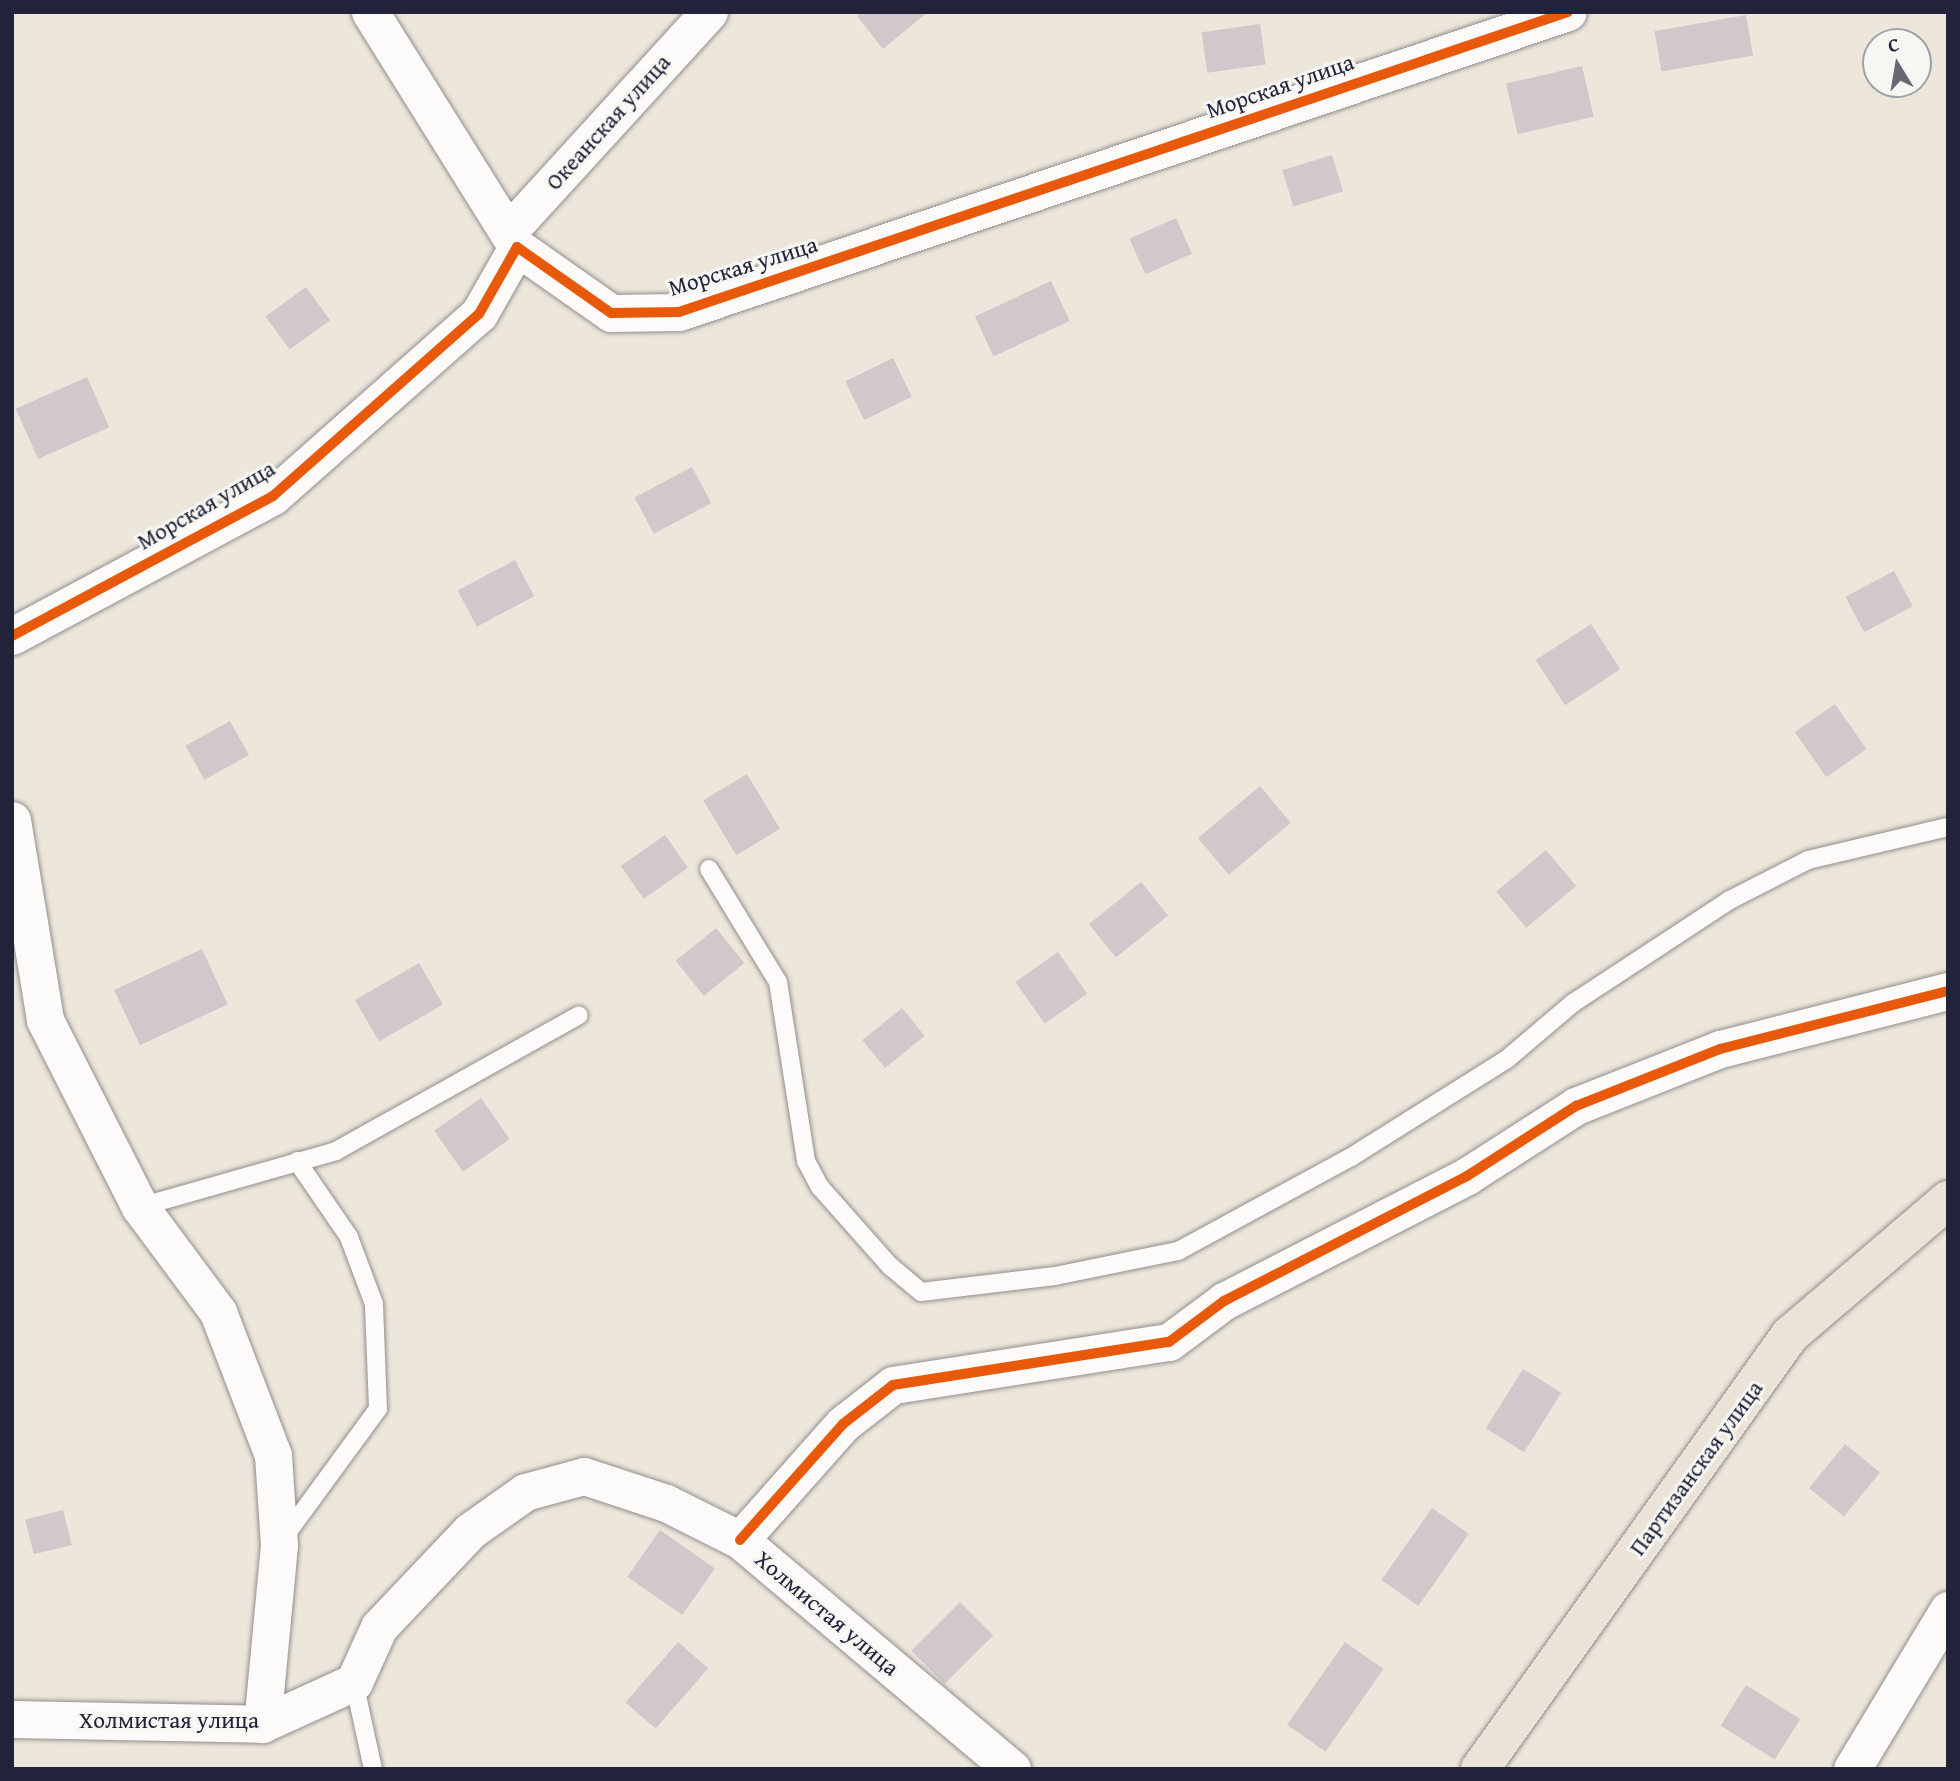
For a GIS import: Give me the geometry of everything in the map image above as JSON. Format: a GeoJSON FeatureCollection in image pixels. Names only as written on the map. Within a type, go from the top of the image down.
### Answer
{"type":"FeatureCollection","features":[{"type":"Feature","properties":{"kind":"main road","name":"Партизанская улица"},"geometry":{"type":"LineString","coordinates":[[1480,1769],[1790,1335],[1948,1200]]}},
{"type":"Feature","properties":{"kind":"street"},"geometry":{"type":"LineString","coordinates":[[370,12],[512,240]]}},
{"type":"Feature","properties":{"kind":"street","name":"Океанская улица"},"geometry":{"type":"LineString","coordinates":[[512,240],[709,12]]}},
{"type":"Feature","properties":{"kind":"street","name":"Морская улица"},"geometry":{"type":"LineString","coordinates":[[12,636],[273,496],[479,314],[512,240],[611,313],[679,312],[1569,12]]}},
{"type":"Feature","properties":{"kind":"street"},"geometry":{"type":"LineString","coordinates":[[12,820],[45,1020],[140,1207],[218,1312],[272,1455],[279,1545],[262,1724]]}},
{"type":"Feature","properties":{"kind":"street"},"geometry":{"type":"LineString","coordinates":[[740,1540],[843,1423],[893,1385],[1169,1342],[1224,1301],[1467,1176],[1576,1106],[1720,1049],[1948,991]]}},
{"type":"Feature","properties":{"kind":"street","name":"Холмистая улица"},"geometry":{"type":"LineString","coordinates":[[12,1719],[262,1724],[354,1682],[379,1628],[470,1531],[525,1492],[584,1476],[666,1503],[740,1540],[1012,1769]]}},
{"type":"Feature","properties":{"kind":"street"},"geometry":{"type":"LineString","coordinates":[[1852,1769],[1948,1610]]}},
{"type":"Feature","properties":{"kind":"lane"},"geometry":{"type":"LineString","coordinates":[[709,869],[778,982],[806,1161],[820,1187],[890,1266],[921,1292],[1055,1276],[1178,1251],[1351,1157],[1507,1059],[1573,1003],[1728,901],[1808,860],[1948,827]]}},
{"type":"Feature","properties":{"kind":"lane"},"geometry":{"type":"LineString","coordinates":[[140,1207],[336,1151],[579,1015]]}},
{"type":"Feature","properties":{"kind":"lane"},"geometry":{"type":"LineString","coordinates":[[279,1545],[377,1409],[374,1304],[349,1237],[297,1161]]}},
{"type":"Feature","properties":{"kind":"lane"},"geometry":{"type":"LineString","coordinates":[[354,1682],[373,1769]]}},
{"type":"Feature","properties":{"kind":"building"},"geometry":{"type":"Polygon","coordinates":[[[861,12],[928,12],[883,49],[857,16],[861,12]]]}},
{"type":"Feature","properties":{"kind":"building"},"geometry":{"type":"Polygon","coordinates":[[[1746,15],[1753,55],[1662,72],[1654,31],[1746,15]]]}},
{"type":"Feature","properties":{"kind":"building"},"geometry":{"type":"Polygon","coordinates":[[[1260,24],[1266,65],[1207,73],[1202,32],[1260,24]]]}},
{"type":"Feature","properties":{"kind":"building"},"geometry":{"type":"Polygon","coordinates":[[[1582,66],[1594,117],[1518,134],[1506,84],[1582,66]]]}},
{"type":"Feature","properties":{"kind":"building"},"geometry":{"type":"Polygon","coordinates":[[[1332,155],[1343,191],[1293,207],[1282,170],[1332,155]]]}},
{"type":"Feature","properties":{"kind":"building"},"geometry":{"type":"Polygon","coordinates":[[[1176,218],[1192,254],[1145,274],[1129,239],[1176,218]]]}},
{"type":"Feature","properties":{"kind":"building"},"geometry":{"type":"Polygon","coordinates":[[[1051,281],[1070,321],[993,356],[975,316],[1051,281]]]}},
{"type":"Feature","properties":{"kind":"building"},"geometry":{"type":"Polygon","coordinates":[[[306,287],[330,320],[290,350],[266,316],[306,287]]]}},
{"type":"Feature","properties":{"kind":"building"},"geometry":{"type":"Polygon","coordinates":[[[893,358],[912,397],[864,420],[845,381],[893,358]]]}},
{"type":"Feature","properties":{"kind":"building"},"geometry":{"type":"Polygon","coordinates":[[[87,377],[109,427],[38,459],[16,409],[87,377]]]}},
{"type":"Feature","properties":{"kind":"building"},"geometry":{"type":"Polygon","coordinates":[[[692,467],[711,503],[654,534],[635,498],[692,467]]]}},
{"type":"Feature","properties":{"kind":"building"},"geometry":{"type":"Polygon","coordinates":[[[515,560],[534,596],[477,627],[458,591],[515,560]]]}},
{"type":"Feature","properties":{"kind":"building"},"geometry":{"type":"Polygon","coordinates":[[[1894,571],[1913,606],[1864,632],[1845,597],[1894,571]]]}},
{"type":"Feature","properties":{"kind":"building"},"geometry":{"type":"Polygon","coordinates":[[[1591,624],[1620,669],[1565,705],[1536,660],[1591,624]]]}},
{"type":"Feature","properties":{"kind":"building"},"geometry":{"type":"Polygon","coordinates":[[[1835,704],[1867,749],[1826,777],[1795,732],[1835,704]]]}},
{"type":"Feature","properties":{"kind":"building"},"geometry":{"type":"Polygon","coordinates":[[[230,721],[249,755],[204,780],[185,746],[230,721]]]}},
{"type":"Feature","properties":{"kind":"building"},"geometry":{"type":"Polygon","coordinates":[[[747,774],[780,829],[736,855],[703,800],[747,774]]]}},
{"type":"Feature","properties":{"kind":"building"},"geometry":{"type":"Polygon","coordinates":[[[1260,786],[1291,823],[1229,875],[1198,838],[1260,786]]]}},
{"type":"Feature","properties":{"kind":"building"},"geometry":{"type":"Polygon","coordinates":[[[665,835],[688,868],[644,899],[621,866],[665,835]]]}},
{"type":"Feature","properties":{"kind":"building"},"geometry":{"type":"Polygon","coordinates":[[[1546,850],[1576,886],[1526,928],[1496,892],[1546,850]]]}},
{"type":"Feature","properties":{"kind":"building"},"geometry":{"type":"Polygon","coordinates":[[[1141,882],[1168,915],[1116,958],[1089,924],[1141,882]]]}},
{"type":"Feature","properties":{"kind":"building"},"geometry":{"type":"Polygon","coordinates":[[[716,928],[744,963],[704,996],[676,961],[716,928]]]}},
{"type":"Feature","properties":{"kind":"building"},"geometry":{"type":"Polygon","coordinates":[[[202,949],[228,1004],[140,1045],[114,990],[202,949]]]}},
{"type":"Feature","properties":{"kind":"building"},"geometry":{"type":"Polygon","coordinates":[[[1058,952],[1087,994],[1045,1024],[1015,982],[1058,952]]]}},
{"type":"Feature","properties":{"kind":"building"},"geometry":{"type":"Polygon","coordinates":[[[419,963],[443,1005],[379,1042],[355,1000],[419,963]]]}},
{"type":"Feature","properties":{"kind":"building"},"geometry":{"type":"Polygon","coordinates":[[[902,1008],[925,1036],[885,1068],[862,1040],[902,1008]]]}},
{"type":"Feature","properties":{"kind":"building"},"geometry":{"type":"Polygon","coordinates":[[[481,1098],[510,1139],[463,1172],[434,1131],[481,1098]]]}},
{"type":"Feature","properties":{"kind":"building"},"geometry":{"type":"Polygon","coordinates":[[[1523,1369],[1561,1393],[1524,1452],[1486,1428],[1523,1369]]]}},
{"type":"Feature","properties":{"kind":"building"},"geometry":{"type":"Polygon","coordinates":[[[1845,1444],[1880,1472],[1844,1517],[1809,1488],[1845,1444]]]}},
{"type":"Feature","properties":{"kind":"building"},"geometry":{"type":"Polygon","coordinates":[[[1432,1508],[1469,1534],[1418,1606],[1382,1580],[1432,1508]]]}},
{"type":"Feature","properties":{"kind":"building"},"geometry":{"type":"Polygon","coordinates":[[[63,1510],[72,1545],[34,1554],[25,1519],[63,1510]]]}},
{"type":"Feature","properties":{"kind":"building"},"geometry":{"type":"Polygon","coordinates":[[[660,1530],[715,1568],[682,1615],[627,1577],[660,1530]]]}},
{"type":"Feature","properties":{"kind":"building"},"geometry":{"type":"Polygon","coordinates":[[[960,1602],[993,1635],[944,1684],[911,1651],[960,1602]]]}},
{"type":"Feature","properties":{"kind":"building"},"geometry":{"type":"Polygon","coordinates":[[[678,1642],[708,1668],[656,1729],[626,1702],[678,1642]]]}},
{"type":"Feature","properties":{"kind":"building"},"geometry":{"type":"Polygon","coordinates":[[[1345,1642],[1384,1669],[1326,1752],[1287,1725],[1345,1642]]]}},
{"type":"Feature","properties":{"kind":"building"},"geometry":{"type":"Polygon","coordinates":[[[1746,1685],[1800,1719],[1775,1760],[1721,1726],[1746,1685]]]}},
{"type":"Feature","properties":{"kind":"cycle path"},"geometry":{"type":"LineString","coordinates":[[12,636],[273,496],[479,314],[517,247],[611,313],[679,312],[1568,12]]}},
{"type":"Feature","properties":{"kind":"cycle path"},"geometry":{"type":"LineString","coordinates":[[740,1540],[843,1424],[893,1385],[1169,1342],[1224,1301],[1467,1176],[1576,1106],[1720,1049],[1948,991]]}}]}
